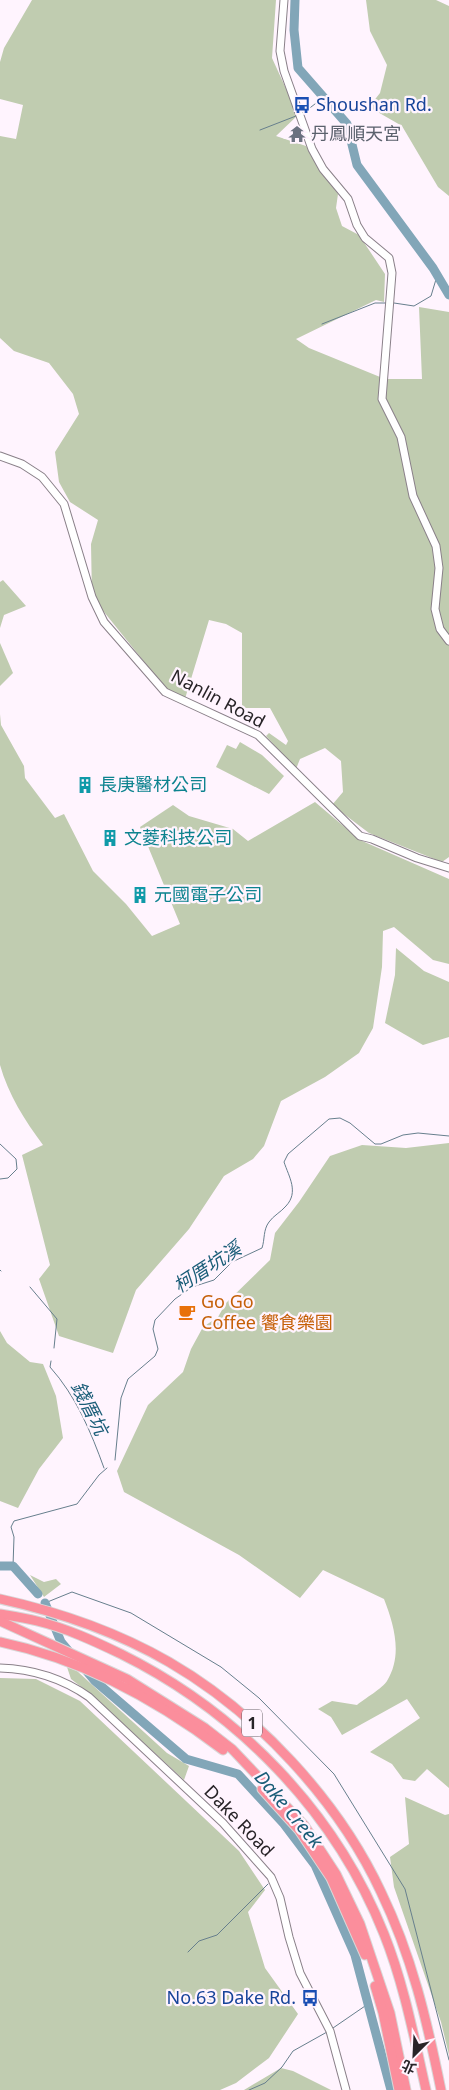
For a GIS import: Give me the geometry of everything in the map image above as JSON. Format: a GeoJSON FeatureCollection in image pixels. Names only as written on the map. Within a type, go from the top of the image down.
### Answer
{"type":"FeatureCollection","features":[{"type":"Feature","properties":{"kind":"highway","name":"1"},"geometry":{"type":"LineString","coordinates":[[0,1599],[70,1617],[140,1646],[162,1658],[231,1704],[267,1736],[299,1770],[330,1809],[381,1890],[423,2003],[441,2090]]}},
{"type":"Feature","properties":{"kind":"highway","name":"1"},"geometry":{"type":"LineString","coordinates":[[0,1614],[37,1621],[69,1631],[97,1642],[144,1666],[198,1699],[255,1745],[296,1789],[320,1818],[354,1872],[383,1932],[398,1972],[426,2090]]}},
{"type":"Feature","properties":{"kind":"highway","name":"1"},"geometry":{"type":"LineString","coordinates":[[0,1622],[127,1679],[205,1728],[232,1749],[304,1825],[336,1874],[360,1924],[390,2013],[406,2090]]}},
{"type":"Feature","properties":{"kind":"highway","name":"1"},"geometry":{"type":"LineString","coordinates":[[0,1642],[41,1652],[80,1667],[141,1695],[191,1726],[227,1753],[299,1830],[330,1878],[367,1959],[383,2013],[399,2090]]}},
{"type":"Feature","properties":{"kind":"street"},"geometry":{"type":"LineString","coordinates":[[284,0],[280,51],[312,150],[318,163],[348,199],[357,225],[365,238],[389,258],[392,273],[382,399],[401,437],[413,496],[436,546],[439,568],[435,609],[440,629],[449,641]]}},
{"type":"Feature","properties":{"kind":"street","name":"Nanlin Road"},"geometry":{"type":"LineString","coordinates":[[0,456],[22,464],[42,476],[64,504],[92,597],[104,622],[165,692],[258,736],[360,836],[449,868]]}},
{"type":"Feature","properties":{"kind":"street","name":"Dake Road"},"geometry":{"type":"LineString","coordinates":[[0,1668],[40,1673],[76,1687],[143,1746],[223,1823],[272,1877],[280,1898],[289,1938],[300,1973],[328,2025],[346,2090]]}},
{"type":"Feature","properties":{"kind":"green space"},"geometry":{"type":"Polygon","coordinates":[[[32,0],[276,0],[272,58],[298,115],[276,136],[306,146],[338,194],[336,208],[342,226],[359,235],[385,274],[384,302],[376,300],[296,339],[309,348],[385,379],[422,379],[419,307],[449,312],[449,857],[442,862],[369,833],[332,805],[343,792],[341,761],[325,748],[300,759],[296,769],[266,736],[269,733],[286,745],[288,741],[270,708],[242,708],[242,633],[226,624],[209,620],[184,702],[176,700],[92,597],[91,544],[98,520],[70,502],[59,482],[55,452],[79,414],[73,394],[49,363],[14,351],[0,338],[0,136],[16,139],[23,105],[0,99],[0,62],[4,48],[32,0]]]}},
{"type":"Feature","properties":{"kind":"green space"},"geometry":{"type":"Polygon","coordinates":[[[366,0],[436,0],[449,6],[449,196],[438,187],[402,126],[369,107],[380,93],[387,65],[370,31],[366,0]]]}},
{"type":"Feature","properties":{"kind":"green space"},"geometry":{"type":"Polygon","coordinates":[[[3,580],[26,606],[4,615],[0,628],[0,582],[3,580]]]}},
{"type":"Feature","properties":{"kind":"green space"},"geometry":{"type":"Polygon","coordinates":[[[0,643],[13,673],[0,686],[0,643]]]}},
{"type":"Feature","properties":{"kind":"green space"},"geometry":{"type":"Polygon","coordinates":[[[0,714],[1,725],[24,766],[25,778],[55,818],[64,814],[93,871],[126,904],[152,936],[180,924],[140,827],[173,805],[189,816],[233,829],[248,841],[315,802],[360,840],[449,879],[449,964],[433,960],[394,927],[383,931],[382,967],[373,1028],[359,1053],[325,1077],[281,1101],[264,1146],[253,1159],[224,1176],[189,1229],[136,1290],[113,1353],[59,1336],[39,1279],[50,1265],[22,1155],[43,1145],[18,1107],[3,1076],[0,1065],[0,714]]]}},
{"type":"Feature","properties":{"kind":"green space"},"geometry":{"type":"Polygon","coordinates":[[[240,742],[262,755],[284,776],[269,794],[216,767],[227,745],[236,749],[240,742]]]}},
{"type":"Feature","properties":{"kind":"green space"},"geometry":{"type":"Polygon","coordinates":[[[396,948],[424,971],[449,982],[449,1037],[423,1045],[385,1023],[395,975],[396,948]]]}},
{"type":"Feature","properties":{"kind":"green space"},"geometry":{"type":"Polygon","coordinates":[[[449,1143],[449,1788],[427,1769],[415,1781],[403,1779],[392,1764],[370,1752],[420,1718],[407,1699],[342,1735],[331,1717],[318,1709],[332,1701],[357,1705],[387,1681],[395,1661],[396,1650],[394,1630],[384,1599],[323,1570],[300,1598],[239,1555],[124,1492],[117,1471],[148,1405],[183,1372],[191,1349],[203,1327],[218,1317],[226,1303],[270,1260],[275,1233],[299,1202],[330,1156],[362,1145],[406,1148],[449,1143]]]}},
{"type":"Feature","properties":{"kind":"green space"},"geometry":{"type":"Polygon","coordinates":[[[0,1331],[7,1343],[30,1362],[43,1364],[56,1396],[63,1438],[39,1469],[18,1508],[0,1501],[0,1331]]]}},
{"type":"Feature","properties":{"kind":"green space"},"geometry":{"type":"Polygon","coordinates":[[[30,1575],[44,1582],[56,1579],[61,1584],[44,1597],[30,1575]]]}},
{"type":"Feature","properties":{"kind":"green space"},"geometry":{"type":"Polygon","coordinates":[[[67,1667],[77,1671],[167,1753],[189,1766],[184,1780],[93,1696],[71,1679],[67,1667]]]}},
{"type":"Feature","properties":{"kind":"green space"},"geometry":{"type":"Polygon","coordinates":[[[0,1678],[36,1679],[80,1701],[239,1851],[265,1890],[248,1912],[265,1968],[298,2014],[269,2058],[236,2083],[220,2090],[0,2090],[0,1678]]]}},
{"type":"Feature","properties":{"kind":"green space"},"geometry":{"type":"Polygon","coordinates":[[[405,1797],[445,1815],[449,1814],[449,2055],[441,2022],[394,1887],[390,1857],[409,1844],[405,1797]]]}},
{"type":"Feature","properties":{"kind":"green space"},"geometry":{"type":"Polygon","coordinates":[[[281,2068],[293,2071],[331,2090],[244,2090],[281,2068]]]}},
{"type":"Feature","properties":{"kind":"waterway"},"geometry":{"type":"LineString","coordinates":[[295,0],[294,30],[298,68],[347,124],[357,165],[433,268],[449,295]]}},
{"type":"Feature","properties":{"kind":"waterway"},"geometry":{"type":"LineString","coordinates":[[302,114],[324,97]]}},
{"type":"Feature","properties":{"kind":"waterway"},"geometry":{"type":"LineString","coordinates":[[260,130],[296,116]]}},
{"type":"Feature","properties":{"kind":"waterway"},"geometry":{"type":"LineString","coordinates":[[394,303],[414,306],[431,296],[437,276]]}},
{"type":"Feature","properties":{"kind":"waterway"},"geometry":{"type":"LineString","coordinates":[[322,324],[375,303],[387,303]]}},
{"type":"Feature","properties":{"kind":"waterway","name":"柯厝坑溪"},"geometry":{"type":"LineString","coordinates":[[115,1460],[121,1398],[128,1379],[155,1356],[158,1349],[153,1329],[155,1320],[175,1299],[192,1287],[214,1280],[232,1262],[262,1248],[267,1225],[286,1206],[292,1195],[292,1184],[284,1162],[288,1154],[329,1119],[340,1118],[350,1123],[375,1144],[381,1144],[403,1135],[418,1133],[449,1136]]}},
{"type":"Feature","properties":{"kind":"waterway","name":"錢厝坑"},"geometry":{"type":"LineString","coordinates":[[0,1144],[16,1159],[17,1169],[8,1178],[0,1179]]}},
{"type":"Feature","properties":{"kind":"waterway","name":"錢厝坑"},"geometry":{"type":"LineString","coordinates":[[30,1287],[57,1319],[54,1348]]}},
{"type":"Feature","properties":{"kind":"waterway","name":"錢厝坑"},"geometry":{"type":"LineString","coordinates":[[51,1361],[50,1367],[68,1390],[82,1415],[104,1468]]}},
{"type":"Feature","properties":{"kind":"waterway","name":"柯厝坑溪"},"geometry":{"type":"LineString","coordinates":[[13,1566],[14,1537],[11,1527],[14,1521],[77,1504],[99,1475],[107,1468]]}},
{"type":"Feature","properties":{"kind":"waterway","name":"Dake Creek"},"geometry":{"type":"LineString","coordinates":[[0,1566],[13,1566],[38,1594]]}},
{"type":"Feature","properties":{"kind":"waterway"},"geometry":{"type":"LineString","coordinates":[[45,1603],[72,1592],[131,1613],[221,1667],[259,1698],[334,1774],[405,1889],[449,2060]]}},
{"type":"Feature","properties":{"kind":"waterway","name":"Dake Creek"},"geometry":{"type":"LineString","coordinates":[[45,1603],[61,1642],[71,1654]]}},
{"type":"Feature","properties":{"kind":"waterway","name":"Dake Creek"},"geometry":{"type":"LineString","coordinates":[[85,1669],[95,1681],[186,1759],[238,1774],[284,1824],[315,1865],[355,1955],[391,2090]]}},
{"type":"Feature","properties":{"kind":"waterway"},"geometry":{"type":"LineString","coordinates":[[188,1952],[199,1941],[217,1935],[268,1884]]}},
{"type":"Feature","properties":{"kind":"waterway"},"geometry":{"type":"LineString","coordinates":[[333,2028],[368,2004]]}},
{"type":"Feature","properties":{"kind":"waterway"},"geometry":{"type":"LineString","coordinates":[[249,2090],[265,2083],[282,2067],[293,2051],[327,2032]]}},
{"type":"Feature","properties":{"kind":"place","name":"Shoushan Rd."},"geometry":{"type":"Point","coordinates":[302,105]}},
{"type":"Feature","properties":{"kind":"place","name":"丹鳳順天宮"},"geometry":{"type":"Point","coordinates":[297,134]}},
{"type":"Feature","properties":{"kind":"place","name":"長庚醫材公司"},"geometry":{"type":"Point","coordinates":[85,785]}},
{"type":"Feature","properties":{"kind":"place","name":"文菱科技公司"},"geometry":{"type":"Point","coordinates":[110,838]}},
{"type":"Feature","properties":{"kind":"place","name":"元國電子公司"},"geometry":{"type":"Point","coordinates":[140,895]}},
{"type":"Feature","properties":{"kind":"place","name":"Go Go Coffee 饗食樂園"},"geometry":{"type":"Point","coordinates":[187,1312]}},
{"type":"Feature","properties":{"kind":"place","name":"No.63 Dake Rd."},"geometry":{"type":"Point","coordinates":[310,1998]}}]}
